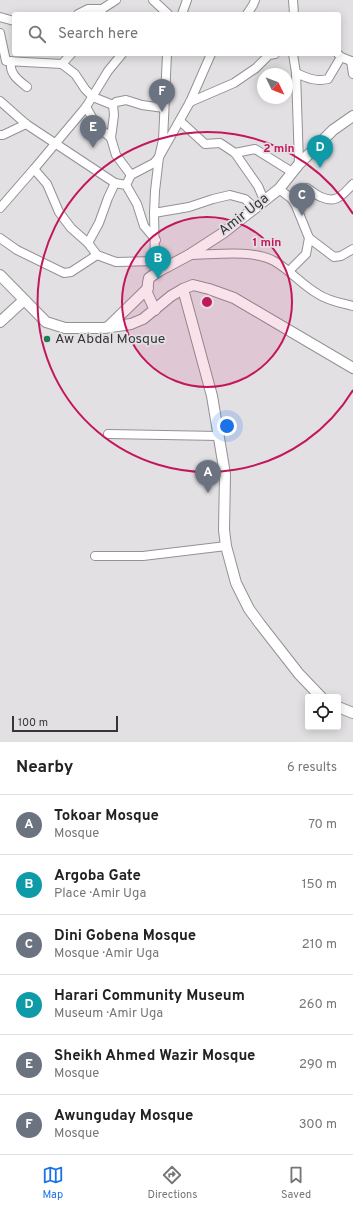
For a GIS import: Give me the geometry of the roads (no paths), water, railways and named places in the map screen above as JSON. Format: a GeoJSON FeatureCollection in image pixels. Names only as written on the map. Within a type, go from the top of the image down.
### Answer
{"type":"FeatureCollection","features":[{"type":"Feature","properties":{"kind":"street"},"geometry":{"type":"LineString","coordinates":[[153,0],[166,12]]}},
{"type":"Feature","properties":{"kind":"street"},"geometry":{"type":"LineString","coordinates":[[183,12],[187,0]]}},
{"type":"Feature","properties":{"kind":"street"},"geometry":{"type":"LineString","coordinates":[[248,12],[255,0]]}},
{"type":"Feature","properties":{"kind":"street"},"geometry":{"type":"LineString","coordinates":[[293,0],[294,12]]}},
{"type":"Feature","properties":{"kind":"street"},"geometry":{"type":"LineString","coordinates":[[82,12],[88,9],[101,12],[113,1]]}},
{"type":"Feature","properties":{"kind":"street"},"geometry":{"type":"LineString","coordinates":[[0,17],[12,20]]}},
{"type":"Feature","properties":{"kind":"street"},"geometry":{"type":"LineString","coordinates":[[0,33],[6,62],[14,77],[27,87]]}},
{"type":"Feature","properties":{"kind":"street"},"geometry":{"type":"LineString","coordinates":[[62,64],[69,56]]}},
{"type":"Feature","properties":{"kind":"street"},"geometry":{"type":"LineString","coordinates":[[0,208],[86,107],[108,71],[120,56]]}},
{"type":"Feature","properties":{"kind":"street"},"geometry":{"type":"LineString","coordinates":[[34,169],[47,184],[59,212],[71,228],[88,243],[97,255],[116,262],[157,266],[154,213],[159,157],[163,140],[166,56]]}},
{"type":"Feature","properties":{"kind":"street"},"geometry":{"type":"LineString","coordinates":[[126,185],[131,175],[154,163],[159,157],[190,102],[210,56]]}},
{"type":"Feature","properties":{"kind":"street"},"geometry":{"type":"LineString","coordinates":[[190,102],[234,84],[256,68],[268,56]]}},
{"type":"Feature","properties":{"kind":"street"},"geometry":{"type":"LineString","coordinates":[[235,153],[255,149],[295,168],[296,73],[293,56]]}},
{"type":"Feature","properties":{"kind":"street"},"geometry":{"type":"LineString","coordinates":[[296,73],[314,80],[321,81],[328,79],[340,56]]}},
{"type":"Feature","properties":{"kind":"street"},"geometry":{"type":"LineString","coordinates":[[341,56],[352,61],[353,74]]}},
{"type":"Feature","properties":{"kind":"street"},"geometry":{"type":"LineString","coordinates":[[6,62],[62,64],[75,74],[85,89],[93,97],[112,105]]}},
{"type":"Feature","properties":{"kind":"street"},"geometry":{"type":"LineString","coordinates":[[112,105],[116,102],[126,100],[142,105],[164,108]]}},
{"type":"Feature","properties":{"kind":"street"},"geometry":{"type":"LineString","coordinates":[[0,101],[26,124],[115,183],[126,185],[137,204],[144,226],[156,240]]}},
{"type":"Feature","properties":{"kind":"street"},"geometry":{"type":"LineString","coordinates":[[112,105],[114,115],[111,138],[116,155],[131,175]]}},
{"type":"Feature","properties":{"kind":"street"},"geometry":{"type":"LineString","coordinates":[[86,107],[97,126],[111,138]]}},
{"type":"Feature","properties":{"kind":"street","name":"Amir Uga"},"geometry":{"type":"LineString","coordinates":[[108,327],[148,288],[150,278],[157,266],[189,255],[222,233],[255,208],[279,189],[295,168],[333,130],[353,116]]}},
{"type":"Feature","properties":{"kind":"street"},"geometry":{"type":"LineString","coordinates":[[180,121],[205,144],[220,143],[235,153],[258,186],[264,200]]}},
{"type":"Feature","properties":{"kind":"street"},"geometry":{"type":"LineString","coordinates":[[0,135],[26,124]]}},
{"type":"Feature","properties":{"kind":"street"},"geometry":{"type":"LineString","coordinates":[[88,243],[99,223],[115,183]]}},
{"type":"Feature","properties":{"kind":"street"},"geometry":{"type":"LineString","coordinates":[[292,199],[307,188],[320,197],[332,200],[340,198],[353,184]]}},
{"type":"Feature","properties":{"kind":"street"},"geometry":{"type":"LineString","coordinates":[[279,189],[292,199],[309,238],[334,257],[341,256],[353,249]]}},
{"type":"Feature","properties":{"kind":"street"},"geometry":{"type":"LineString","coordinates":[[154,213],[189,208],[213,199],[230,196],[245,199],[255,208]]}},
{"type":"Feature","properties":{"kind":"street"},"geometry":{"type":"LineString","coordinates":[[0,238],[17,250],[64,273],[71,272],[97,255]]}},
{"type":"Feature","properties":{"kind":"street"},"geometry":{"type":"LineString","coordinates":[[289,271],[306,254],[309,238]]}},
{"type":"Feature","properties":{"kind":"street"},"geometry":{"type":"LineString","coordinates":[[189,255],[246,254],[257,256],[273,261],[289,271],[319,295],[338,303],[353,306]]}},
{"type":"Feature","properties":{"kind":"street"},"geometry":{"type":"LineString","coordinates":[[2,277],[46,322],[65,328],[108,327],[131,324],[143,319],[171,296],[183,289],[193,285],[209,289],[234,298],[353,368]]}},
{"type":"Feature","properties":{"kind":"street"},"geometry":{"type":"LineString","coordinates":[[148,288],[147,293],[154,310]]}},
{"type":"Feature","properties":{"kind":"street"},"geometry":{"type":"LineString","coordinates":[[183,289],[212,396],[225,474],[224,530],[226,546],[236,583],[249,609],[299,674],[318,694]]}},
{"type":"Feature","properties":{"kind":"street"},"geometry":{"type":"LineString","coordinates":[[0,322],[24,300]]}},
{"type":"Feature","properties":{"kind":"street"},"geometry":{"type":"LineString","coordinates":[[108,434],[219,436]]}},
{"type":"Feature","properties":{"kind":"street"},"geometry":{"type":"LineString","coordinates":[[95,556],[143,556],[226,546]]}},
{"type":"Feature","properties":{"kind":"street"},"geometry":{"type":"LineString","coordinates":[[341,708],[353,712]]}},
{"type":"Feature","properties":{"kind":"place","name":"Awunguday Mosque"},"geometry":{"type":"Point","coordinates":[162,112]}},
{"type":"Feature","properties":{"kind":"place","name":"Sheikh Ahmed Wazir Mosque"},"geometry":{"type":"Point","coordinates":[93,148]}},
{"type":"Feature","properties":{"kind":"place","name":"Harari Community Museum"},"geometry":{"type":"Point","coordinates":[320,168]}},
{"type":"Feature","properties":{"kind":"place","name":"Dini Gobena Mosque"},"geometry":{"type":"Point","coordinates":[302,216]}},
{"type":"Feature","properties":{"kind":"place","name":"Argoba Gate"},"geometry":{"type":"Point","coordinates":[158,279]}},
{"type":"Feature","properties":{"kind":"place","name":"Aw Abdal Mosque"},"geometry":{"type":"Point","coordinates":[47,339]}},
{"type":"Feature","properties":{"kind":"place","name":"Tokoar Mosque"},"geometry":{"type":"Point","coordinates":[208,493]}}]}
